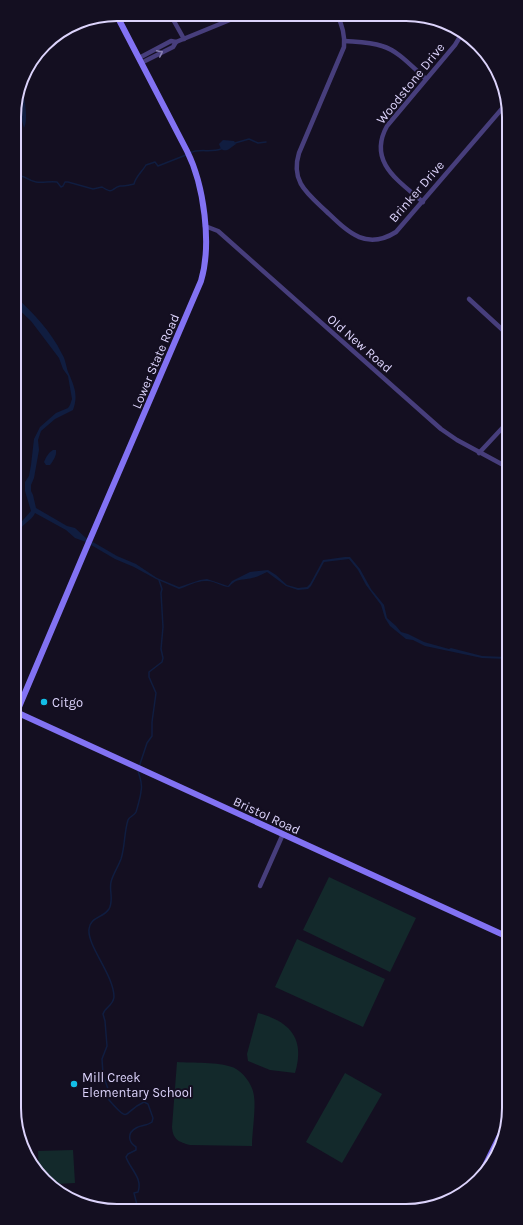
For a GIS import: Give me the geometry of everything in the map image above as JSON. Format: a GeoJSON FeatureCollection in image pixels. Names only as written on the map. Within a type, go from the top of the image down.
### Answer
{"type":"FeatureCollection","features":[{"type":"Feature","properties":{"kind":"street","name":"Lower State Road"},"geometry":{"type":"LineString","coordinates":[[21,701],[201,281],[206,252],[205,226],[200,187],[191,159],[120,21]]}},
{"type":"Feature","properties":{"kind":"street"},"geometry":{"type":"LineString","coordinates":[[174,21],[184,38]]}},
{"type":"Feature","properties":{"kind":"street"},"geometry":{"type":"LineString","coordinates":[[140,60],[173,46],[176,42],[184,38],[227,21]]}},
{"type":"Feature","properties":{"kind":"street"},"geometry":{"type":"LineString","coordinates":[[340,21],[343,27],[345,41],[374,43],[388,48],[395,52],[426,79]]}},
{"type":"Feature","properties":{"kind":"street","name":"Woodstone Drive"},"geometry":{"type":"LineString","coordinates":[[423,202],[388,171],[383,161],[381,148],[383,134],[387,126],[456,45],[460,38]]}},
{"type":"Feature","properties":{"kind":"street","name":"Brinker Drive"},"geometry":{"type":"LineString","coordinates":[[345,41],[342,53],[298,157],[297,173],[301,186],[306,192],[349,232],[362,238],[370,240],[386,237],[396,232],[501,109]]}},
{"type":"Feature","properties":{"kind":"street","name":"Old New Road"},"geometry":{"type":"LineString","coordinates":[[205,226],[218,231],[441,429],[479,453],[502,464]]}},
{"type":"Feature","properties":{"kind":"street"},"geometry":{"type":"LineString","coordinates":[[468,299],[502,329]]}},
{"type":"Feature","properties":{"kind":"street"},"geometry":{"type":"LineString","coordinates":[[479,453],[502,428]]}},
{"type":"Feature","properties":{"kind":"street","name":"Bristol Road"},"geometry":{"type":"LineString","coordinates":[[21,715],[502,934]]}},
{"type":"Feature","properties":{"kind":"street"},"geometry":{"type":"LineString","coordinates":[[260,886],[283,834]]}},
{"type":"Feature","properties":{"kind":"green space"},"geometry":{"type":"Polygon","coordinates":[[[329,877],[416,918],[390,972],[303,930],[329,877]]]}},
{"type":"Feature","properties":{"kind":"green space"},"geometry":{"type":"Polygon","coordinates":[[[297,939],[385,979],[363,1027],[275,987],[297,939]]]}},
{"type":"Feature","properties":{"kind":"green space"},"geometry":{"type":"Polygon","coordinates":[[[258,1013],[279,1021],[293,1034],[298,1051],[298,1061],[295,1073],[270,1070],[248,1061],[247,1054],[258,1013]]]}},
{"type":"Feature","properties":{"kind":"green space"},"geometry":{"type":"Polygon","coordinates":[[[177,1062],[227,1065],[244,1075],[252,1087],[254,1096],[255,1107],[252,1146],[190,1145],[175,1138],[172,1127],[177,1062]]]}},
{"type":"Feature","properties":{"kind":"green space"},"geometry":{"type":"Polygon","coordinates":[[[345,1073],[382,1094],[342,1163],[306,1142],[345,1073]]]}},
{"type":"Feature","properties":{"kind":"green space"},"geometry":{"type":"Polygon","coordinates":[[[73,1150],[75,1183],[59,1184],[49,1176],[39,1163],[38,1151],[73,1150]]]}},
{"type":"Feature","properties":{"kind":"water"},"geometry":{"type":"Polygon","coordinates":[[[24,95],[26,113],[24,128],[21,117],[24,95]]]}},
{"type":"Feature","properties":{"kind":"water"},"geometry":{"type":"Polygon","coordinates":[[[223,140],[234,141],[236,144],[229,149],[223,150],[219,144],[223,140]]]}},
{"type":"Feature","properties":{"kind":"water"},"geometry":{"type":"Polygon","coordinates":[[[21,302],[41,323],[58,346],[75,392],[73,410],[55,419],[41,431],[38,440],[39,450],[34,478],[31,485],[31,491],[36,508],[67,526],[75,528],[86,538],[117,556],[136,564],[157,578],[179,587],[207,579],[228,586],[232,581],[250,572],[268,570],[287,585],[298,588],[307,587],[323,560],[350,557],[360,569],[371,589],[384,605],[387,618],[401,632],[424,642],[449,649],[451,648],[482,656],[502,657],[502,659],[482,658],[425,646],[413,640],[406,639],[390,626],[385,618],[381,605],[349,559],[324,562],[308,589],[298,590],[286,586],[267,572],[254,578],[237,581],[229,587],[210,581],[204,581],[179,589],[115,559],[86,542],[75,538],[66,530],[35,513],[21,528],[21,522],[31,511],[25,491],[25,482],[29,476],[34,439],[40,427],[56,413],[68,408],[72,399],[68,376],[63,369],[59,358],[31,321],[21,312],[21,302]]]}},
{"type":"Feature","properties":{"kind":"water"},"geometry":{"type":"Polygon","coordinates":[[[56,450],[56,454],[50,465],[46,465],[44,462],[49,453],[56,450]]]}},
{"type":"Feature","properties":{"kind":"waterway"},"geometry":{"type":"LineString","coordinates":[[235,143],[249,139],[258,143],[266,142]]}},
{"type":"Feature","properties":{"kind":"waterway"},"geometry":{"type":"LineString","coordinates":[[190,153],[221,149]]}},
{"type":"Feature","properties":{"kind":"waterway"},"geometry":{"type":"LineString","coordinates":[[21,176],[36,182],[57,182],[61,187],[65,182],[68,182],[93,189],[102,187],[111,191],[120,186],[134,184],[146,165],[155,162],[158,166],[186,155]]}},
{"type":"Feature","properties":{"kind":"waterway"},"geometry":{"type":"LineString","coordinates":[[139,767],[147,743],[152,736],[152,722],[156,693],[149,677],[149,672],[162,662],[163,658],[161,649],[163,627],[162,589],[159,580]]}},
{"type":"Feature","properties":{"kind":"waterway"},"geometry":{"type":"LineString","coordinates":[[137,1204],[134,1193],[138,1192],[139,1182],[126,1157],[128,1154],[136,1150],[136,1147],[131,1143],[130,1135],[131,1132],[138,1127],[152,1122],[153,1118],[148,1104],[144,1102],[124,1114],[109,1100],[109,1092],[103,1074],[102,1059],[107,1046],[103,1014],[113,1000],[113,988],[92,944],[89,929],[92,922],[106,912],[110,906],[111,882],[120,862],[128,820],[136,812],[142,788],[138,771]]}},
{"type":"Feature","properties":{"kind":"place","name":"Citgo"},"geometry":{"type":"Point","coordinates":[44,702]}},
{"type":"Feature","properties":{"kind":"place","name":"Mill Creek Elementary School"},"geometry":{"type":"Point","coordinates":[74,1084]}}]}
